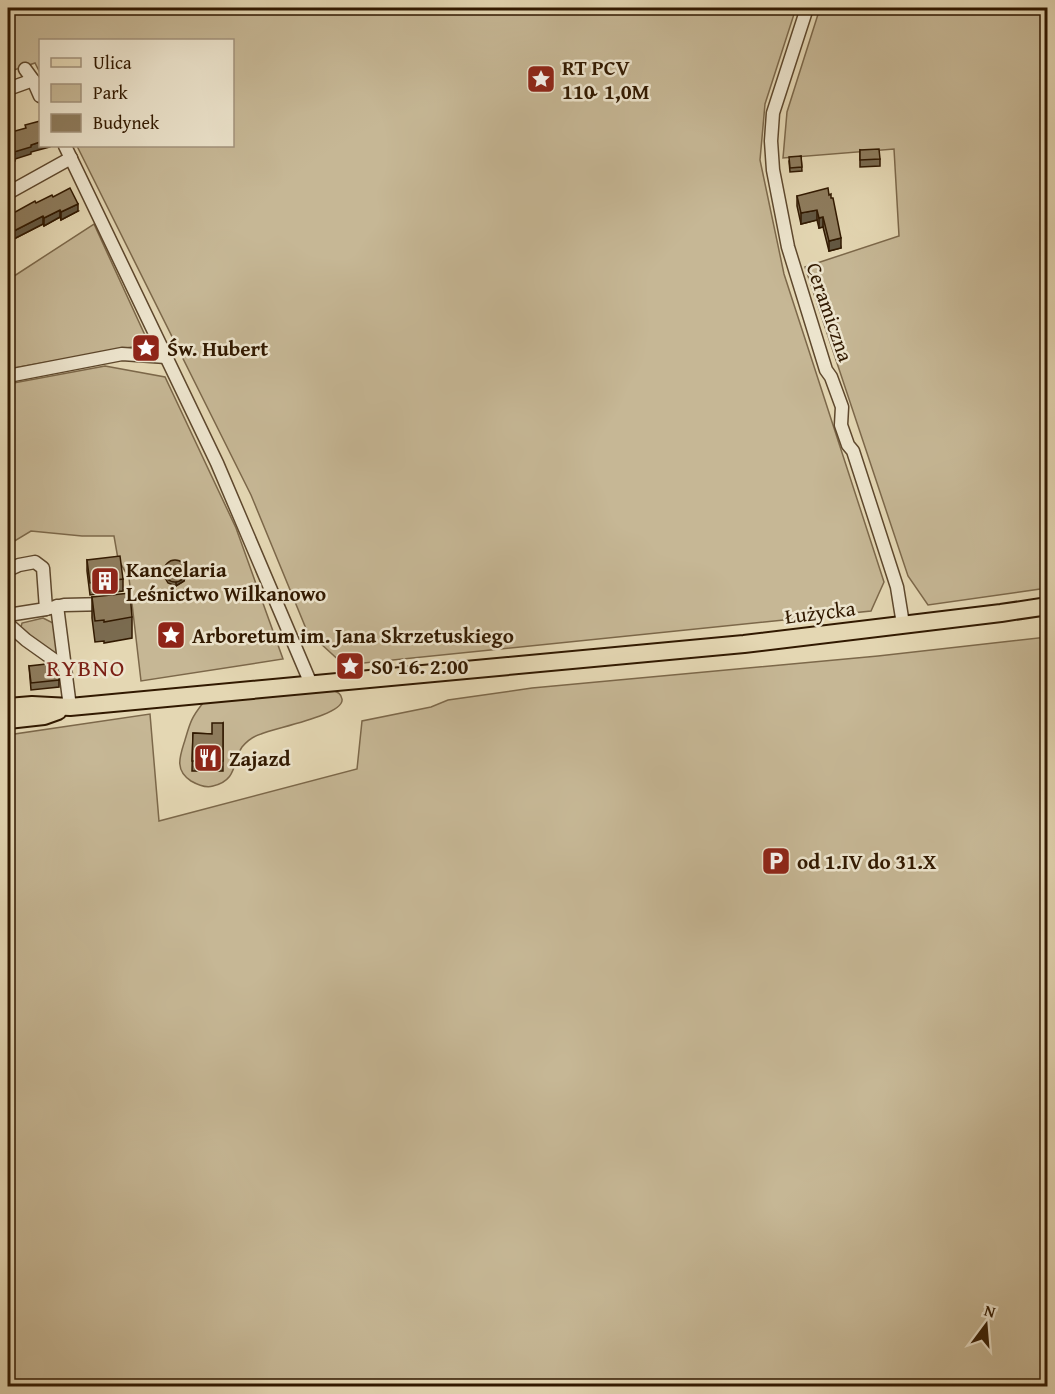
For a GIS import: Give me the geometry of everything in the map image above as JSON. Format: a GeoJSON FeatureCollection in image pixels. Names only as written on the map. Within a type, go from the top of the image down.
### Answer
{"type":"FeatureCollection","features":[{"type":"Feature","properties":{"kind":"main road","name":"Łużycka"},"geometry":{"type":"LineString","coordinates":[[70,707],[744,644],[1047,606]]}},
{"type":"Feature","properties":{"kind":"main road"},"geometry":{"type":"LineString","coordinates":[[8,707],[32,705],[70,707]]}},
{"type":"Feature","properties":{"kind":"main road"},"geometry":{"type":"LineString","coordinates":[[8,720],[44,716],[70,707]]}},
{"type":"Feature","properties":{"kind":"street","name":"Ceramiczna"},"geometry":{"type":"LineString","coordinates":[[807,8],[773,113],[771,141],[773,170],[795,273],[826,370],[831,377],[842,407],[841,425],[848,445],[853,451],[897,587],[903,624]]}},
{"type":"Feature","properties":{"kind":"street"},"geometry":{"type":"LineString","coordinates":[[25,69],[39,94]]}},
{"type":"Feature","properties":{"kind":"street"},"geometry":{"type":"LineString","coordinates":[[8,89],[33,80]]}},
{"type":"Feature","properties":{"kind":"street"},"geometry":{"type":"LineString","coordinates":[[65,147],[217,463],[311,684]]}},
{"type":"Feature","properties":{"kind":"street"},"geometry":{"type":"LineString","coordinates":[[8,193],[71,158]]}},
{"type":"Feature","properties":{"kind":"street"},"geometry":{"type":"LineString","coordinates":[[8,376],[122,354],[166,357]]}},
{"type":"Feature","properties":{"kind":"street"},"geometry":{"type":"LineString","coordinates":[[8,570],[35,562],[43,568],[70,707]]}},
{"type":"Feature","properties":{"kind":"street"},"geometry":{"type":"LineString","coordinates":[[8,615],[86,603],[124,604]]}},
{"type":"Feature","properties":{"kind":"street"},"geometry":{"type":"LineString","coordinates":[[8,624],[64,667]]}},
{"type":"Feature","properties":{"kind":"green space"},"geometry":{"type":"Polygon","coordinates":[[[8,8],[796,8],[765,104],[760,160],[784,274],[884,582],[871,611],[344,665],[307,631],[251,495],[77,147],[234,147],[234,39],[39,39],[39,71],[35,63],[8,72],[8,8]]]}},
{"type":"Feature","properties":{"kind":"green space"},"geometry":{"type":"Polygon","coordinates":[[[820,8],[1047,8],[1047,588],[928,605],[908,576],[805,267],[899,236],[894,149],[783,158],[787,112],[820,8]]]}},
{"type":"Feature","properties":{"kind":"green space"},"geometry":{"type":"Polygon","coordinates":[[[94,224],[149,344],[8,369],[8,280],[94,224]]]}},
{"type":"Feature","properties":{"kind":"green space"},"geometry":{"type":"Polygon","coordinates":[[[105,366],[165,377],[236,528],[283,659],[141,681],[129,578],[118,559],[114,536],[82,536],[31,531],[8,545],[8,384],[105,366]]]}},
{"type":"Feature","properties":{"kind":"green space"},"geometry":{"type":"Polygon","coordinates":[[[43,618],[53,623],[55,628],[59,660],[20,631],[22,623],[43,618]]]}},
{"type":"Feature","properties":{"kind":"green space"},"geometry":{"type":"Polygon","coordinates":[[[1047,637],[1047,1386],[8,1386],[8,735],[150,714],[159,821],[357,769],[362,721],[431,707],[448,700],[532,688],[878,656],[1047,637]]]}},
{"type":"Feature","properties":{"kind":"green space"},"geometry":{"type":"Polygon","coordinates":[[[332,690],[341,695],[340,705],[321,716],[268,731],[251,739],[242,747],[231,775],[221,783],[210,787],[202,786],[191,781],[182,772],[180,757],[183,746],[191,721],[203,703],[332,690]]]}},
{"type":"Feature","properties":{"kind":"building"},"geometry":{"type":"Polygon","coordinates":[[[39,121],[39,142],[8,156],[8,133],[26,128],[25,125],[39,121]]]}},
{"type":"Feature","properties":{"kind":"building"},"geometry":{"type":"Polygon","coordinates":[[[879,149],[880,159],[860,160],[860,150],[879,149]]]}},
{"type":"Feature","properties":{"kind":"building"},"geometry":{"type":"Polygon","coordinates":[[[801,156],[802,167],[790,168],[789,157],[801,156]]]}},
{"type":"Feature","properties":{"kind":"building"},"geometry":{"type":"Polygon","coordinates":[[[70,188],[78,204],[44,218],[43,216],[8,234],[8,216],[35,201],[36,203],[52,195],[53,197],[70,188]]]}},
{"type":"Feature","properties":{"kind":"building"},"geometry":{"type":"Polygon","coordinates":[[[828,188],[829,195],[831,194],[833,198],[841,238],[829,241],[823,217],[819,218],[817,210],[801,213],[797,196],[828,188]]]}},
{"type":"Feature","properties":{"kind":"building"},"geometry":{"type":"Polygon","coordinates":[[[120,556],[123,579],[90,583],[87,560],[120,556]]]}},
{"type":"Feature","properties":{"kind":"building"},"geometry":{"type":"Polygon","coordinates":[[[175,560],[185,567],[186,571],[179,581],[175,582],[165,575],[164,571],[171,561],[175,560]]]}},
{"type":"Feature","properties":{"kind":"building"},"geometry":{"type":"Polygon","coordinates":[[[11,576],[12,597],[8,597],[8,577],[11,576]]]}},
{"type":"Feature","properties":{"kind":"building"},"geometry":{"type":"Polygon","coordinates":[[[130,593],[132,617],[104,622],[104,620],[95,621],[92,597],[130,593]]]}},
{"type":"Feature","properties":{"kind":"building"},"geometry":{"type":"Polygon","coordinates":[[[55,663],[59,680],[31,683],[29,666],[55,663]]]}},
{"type":"Feature","properties":{"kind":"building"},"geometry":{"type":"Polygon","coordinates":[[[212,723],[223,723],[223,761],[192,761],[193,733],[212,734],[212,723]]]}},
{"type":"Feature","properties":{"kind":"place","name":"RT PCV 110 ̴ 1,0M"},"geometry":{"type":"Point","coordinates":[541,79]}},
{"type":"Feature","properties":{"kind":"place","name":"Św. Hubert"},"geometry":{"type":"Point","coordinates":[146,348]}},
{"type":"Feature","properties":{"kind":"place","name":"Kancelaria Leśnictwo Wilkanowo"},"geometry":{"type":"Point","coordinates":[105,581]}},
{"type":"Feature","properties":{"kind":"place","name":"Arboretum im. Jana Skrzetuskiego"},"geometry":{"type":"Point","coordinates":[171,635]}},
{"type":"Feature","properties":{"kind":"place","name":"S0 16. 2.00"},"geometry":{"type":"Point","coordinates":[350,666]}},
{"type":"Feature","properties":{"kind":"place","name":"Zajazd"},"geometry":{"type":"Point","coordinates":[208,758]}},
{"type":"Feature","properties":{"kind":"place","name":"od 1.IV do 31.X"},"geometry":{"type":"Point","coordinates":[776,861]}},
{"type":"Feature","properties":{"kind":"district","name":"RYBNO"},"geometry":{"type":"Point","coordinates":[86,667]}}]}
